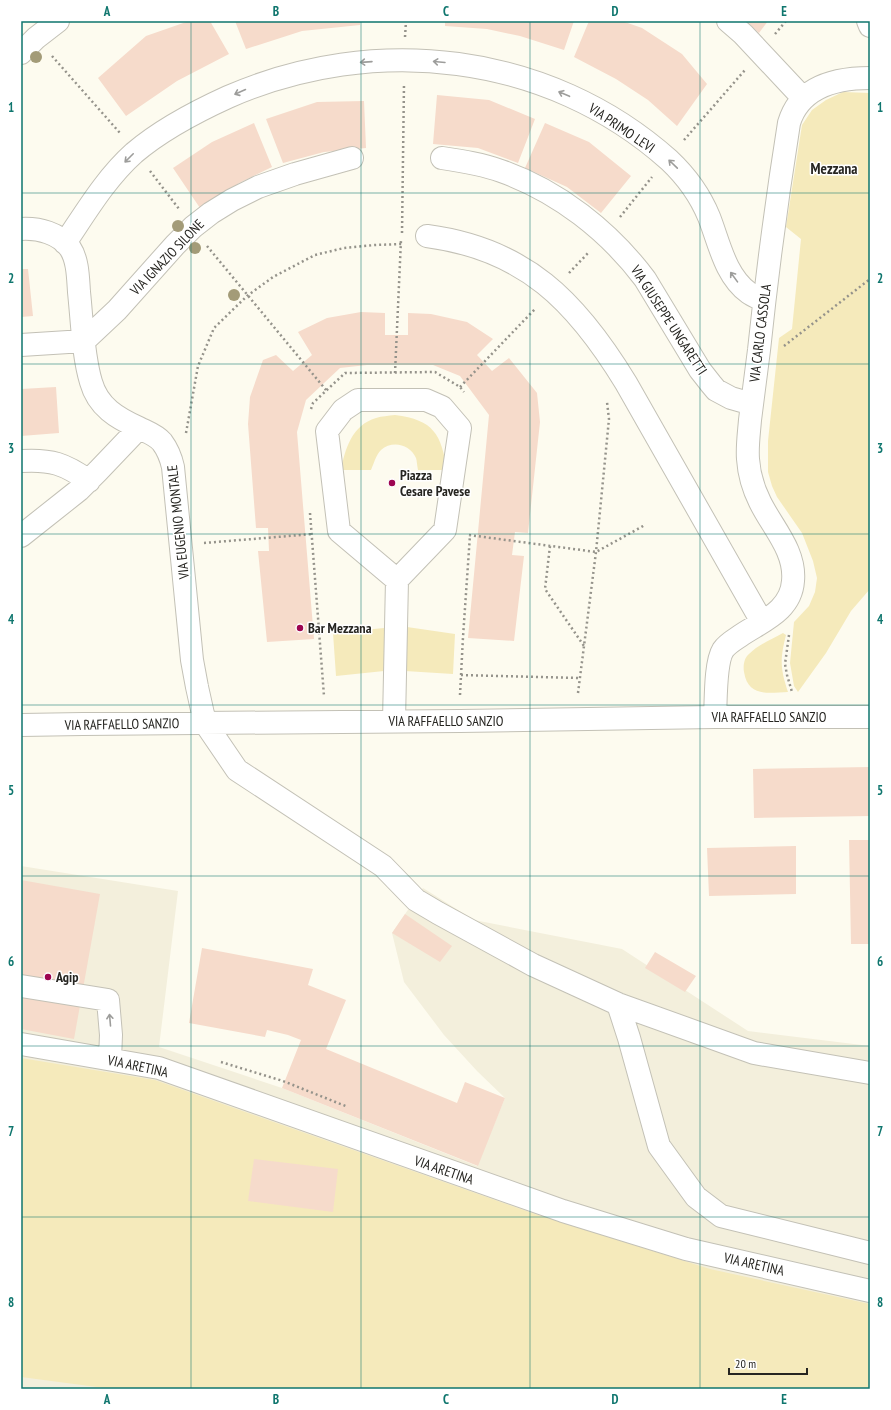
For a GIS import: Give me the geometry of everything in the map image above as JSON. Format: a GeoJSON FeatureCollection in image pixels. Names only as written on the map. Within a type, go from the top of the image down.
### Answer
{"type":"FeatureCollection","features":[{"type":"Feature","properties":{"kind":"street"},"geometry":{"type":"LineString","coordinates":[[21,53],[36,38],[58,21]]}},
{"type":"Feature","properties":{"kind":"street"},"geometry":{"type":"LineString","coordinates":[[728,21],[743,34],[803,98]]}},
{"type":"Feature","properties":{"kind":"street"},"geometry":{"type":"LineString","coordinates":[[868,21],[870,26]]}},
{"type":"Feature","properties":{"kind":"street","name":"VIA PRIMO LEVI"},"geometry":{"type":"LineString","coordinates":[[65,243],[108,181],[131,156],[167,130],[196,112],[248,88],[301,72],[352,63],[405,60],[434,62],[485,68],[523,78],[576,99],[600,111],[624,126],[668,159],[694,188],[709,217],[730,271],[738,283],[748,293],[764,301]]}},
{"type":"Feature","properties":{"kind":"street","name":"VIA CARLO CASSOLA"},"geometry":{"type":"LineString","coordinates":[[715,717],[718,665],[722,651],[735,639],[778,611],[787,602],[792,588],[792,566],[787,549],[760,502],[751,480],[748,445],[764,301],[789,123],[794,110],[803,98],[823,86],[850,78],[870,78]]}},
{"type":"Feature","properties":{"kind":"street","name":"VIA IGNAZIO SILONE"},"geometry":{"type":"LineString","coordinates":[[84,341],[117,310],[179,240],[215,210],[258,187],[295,174],[352,158]]}},
{"type":"Feature","properties":{"kind":"street","name":"VIA GIUSEPPE UNGARETTI"},"geometry":{"type":"LineString","coordinates":[[442,158],[479,164],[502,171],[539,188],[579,213],[612,241],[637,268],[700,370],[713,387],[731,398],[752,404]]}},
{"type":"Feature","properties":{"kind":"street","name":"VIA EUGENIO MONTALE"},"geometry":{"type":"LineString","coordinates":[[21,229],[33,229],[49,232],[65,243],[70,249],[76,264],[84,341],[90,377],[98,399],[114,416],[157,438],[162,442],[169,453],[173,467],[193,667],[205,723]]}},
{"type":"Feature","properties":{"kind":"street"},"geometry":{"type":"LineString","coordinates":[[417,240],[450,240],[483,249],[518,265],[553,291],[583,321],[606,351],[626,383],[762,622]]}},
{"type":"Feature","properties":{"kind":"street"},"geometry":{"type":"LineString","coordinates":[[21,345],[84,341]]}},
{"type":"Feature","properties":{"kind":"street"},"geometry":{"type":"LineString","coordinates":[[394,722],[397,580],[445,530],[460,428],[442,407],[426,400],[358,400],[343,410],[327,431],[339,531],[397,580]]}},
{"type":"Feature","properties":{"kind":"street"},"geometry":{"type":"LineString","coordinates":[[21,536],[88,481],[139,428]]}},
{"type":"Feature","properties":{"kind":"street"},"geometry":{"type":"LineString","coordinates":[[21,461],[46,460],[74,470],[88,481]]}},
{"type":"Feature","properties":{"kind":"street","name":"VIA RAFFAELLO SANZIO"},"geometry":{"type":"LineString","coordinates":[[21,725],[394,722],[715,717],[870,717]]}},
{"type":"Feature","properties":{"kind":"street"},"geometry":{"type":"LineString","coordinates":[[205,723],[237,770],[383,866],[416,900],[533,965],[618,1004],[754,1053],[870,1073]]}},
{"type":"Feature","properties":{"kind":"street"},"geometry":{"type":"LineString","coordinates":[[21,986],[108,1000],[111,1035],[110,1059]]}},
{"type":"Feature","properties":{"kind":"street"},"geometry":{"type":"LineString","coordinates":[[618,1004],[659,1146],[696,1198],[721,1216],[870,1253]]}},
{"type":"Feature","properties":{"kind":"street","name":"VIA ARETINA"},"geometry":{"type":"LineString","coordinates":[[21,1044],[159,1068],[563,1211],[694,1250],[870,1291]]}},
{"type":"Feature","properties":{"kind":"path"},"geometry":{"type":"LineString","coordinates":[[396,400],[406,21]]}},
{"type":"Feature","properties":{"kind":"path"},"geometry":{"type":"LineString","coordinates":[[185,438],[198,366],[214,328],[248,296],[273,277],[315,255],[360,246],[401,244],[417,240]]}},
{"type":"Feature","properties":{"kind":"path"},"geometry":{"type":"LineString","coordinates":[[780,349],[870,279]]}},
{"type":"Feature","properties":{"kind":"path"},"geometry":{"type":"LineString","coordinates":[[311,410],[313,402],[345,373],[435,372],[460,386],[464,392]]}},
{"type":"Feature","properties":{"kind":"path"},"geometry":{"type":"LineString","coordinates":[[578,693],[596,552],[609,419],[607,396]]}},
{"type":"Feature","properties":{"kind":"path"},"geometry":{"type":"LineString","coordinates":[[310,512],[324,696]]}},
{"type":"Feature","properties":{"kind":"path"},"geometry":{"type":"LineString","coordinates":[[445,530],[470,536],[596,552],[645,525]]}},
{"type":"Feature","properties":{"kind":"path"},"geometry":{"type":"LineString","coordinates":[[460,695],[471,528]]}},
{"type":"Feature","properties":{"kind":"path"},"geometry":{"type":"LineString","coordinates":[[181,545],[339,531]]}},
{"type":"Feature","properties":{"kind":"path"},"geometry":{"type":"LineString","coordinates":[[550,546],[545,589],[584,647]]}},
{"type":"Feature","properties":{"kind":"path"},"geometry":{"type":"LineString","coordinates":[[789,632],[785,664],[793,697]]}},
{"type":"Feature","properties":{"kind":"path"},"geometry":{"type":"LineString","coordinates":[[461,675],[579,678]]}},
{"type":"Feature","properties":{"kind":"path"},"geometry":{"type":"LineString","coordinates":[[216,1060],[283,1081],[355,1110]]}},
{"type":"Feature","properties":{"kind":"shaded area"},"geometry":{"type":"Polygon","coordinates":[[[843,92],[870,93],[870,589],[851,611],[826,653],[798,692],[794,686],[790,663],[794,622],[809,606],[815,592],[817,578],[813,561],[802,533],[777,497],[772,486],[768,472],[768,441],[779,338],[792,329],[801,239],[786,227],[802,125],[812,110],[826,100],[843,92]]]}},
{"type":"Feature","properties":{"kind":"shaded area"},"geometry":{"type":"Polygon","coordinates":[[[395,415],[408,417],[419,421],[427,425],[433,431],[442,447],[447,470],[418,470],[416,458],[410,449],[395,444],[385,447],[379,452],[371,470],[341,470],[345,454],[355,432],[368,421],[383,416],[395,415]]]}},
{"type":"Feature","properties":{"kind":"shaded area"},"geometry":{"type":"Polygon","coordinates":[[[407,627],[455,634],[453,674],[405,671],[407,627]]]}},
{"type":"Feature","properties":{"kind":"shaded area"},"geometry":{"type":"Polygon","coordinates":[[[384,628],[384,671],[336,676],[333,633],[384,628]]]}},
{"type":"Feature","properties":{"kind":"shaded area"},"geometry":{"type":"Polygon","coordinates":[[[783,633],[786,635],[782,657],[782,670],[788,692],[766,693],[754,690],[746,680],[744,672],[746,658],[765,642],[783,633]]]}},
{"type":"Feature","properties":{"kind":"shaded area"},"geometry":{"type":"Polygon","coordinates":[[[21,866],[178,891],[159,1047],[282,1088],[477,1166],[505,1098],[477,1071],[444,1035],[404,982],[392,933],[423,888],[474,920],[622,949],[748,1031],[870,1046],[870,1389],[21,1389],[21,866]]]}},
{"type":"Feature","properties":{"kind":"shaded area"},"geometry":{"type":"Polygon","coordinates":[[[21,1058],[155,1080],[532,1213],[710,1269],[870,1304],[870,1389],[112,1389],[21,1377],[21,1058]]]}},
{"type":"Feature","properties":{"kind":"building"},"geometry":{"type":"Polygon","coordinates":[[[189,21],[210,21],[229,54],[177,81],[126,116],[98,78],[146,36],[189,21]]]}},
{"type":"Feature","properties":{"kind":"building"},"geometry":{"type":"Polygon","coordinates":[[[235,21],[360,21],[360,25],[302,31],[246,49],[235,21]]]}},
{"type":"Feature","properties":{"kind":"building"},"geometry":{"type":"Polygon","coordinates":[[[445,21],[574,21],[564,50],[520,36],[487,29],[445,26],[445,21]]]}},
{"type":"Feature","properties":{"kind":"building"},"geometry":{"type":"Polygon","coordinates":[[[589,21],[622,21],[642,28],[682,54],[707,84],[677,126],[648,100],[616,79],[574,57],[589,21]]]}},
{"type":"Feature","properties":{"kind":"building"},"geometry":{"type":"Polygon","coordinates":[[[746,21],[768,21],[759,33],[746,21]]]}},
{"type":"Feature","properties":{"kind":"building"},"geometry":{"type":"Polygon","coordinates":[[[437,95],[489,100],[535,119],[518,163],[478,148],[433,144],[437,95]]]}},
{"type":"Feature","properties":{"kind":"building"},"geometry":{"type":"Polygon","coordinates":[[[364,101],[366,148],[324,152],[283,163],[266,119],[317,102],[364,101]]]}},
{"type":"Feature","properties":{"kind":"building"},"geometry":{"type":"Polygon","coordinates":[[[254,123],[272,167],[239,183],[202,211],[173,168],[212,142],[254,123]]]}},
{"type":"Feature","properties":{"kind":"building"},"geometry":{"type":"Polygon","coordinates":[[[545,123],[589,142],[631,176],[601,213],[567,187],[525,168],[545,123]]]}},
{"type":"Feature","properties":{"kind":"building"},"geometry":{"type":"Polygon","coordinates":[[[21,269],[28,269],[33,316],[21,317],[21,269]]]}},
{"type":"Feature","properties":{"kind":"building"},"geometry":{"type":"Polygon","coordinates":[[[361,312],[385,313],[385,335],[408,335],[408,313],[431,314],[467,322],[493,339],[477,355],[492,371],[509,358],[537,393],[540,422],[528,533],[515,532],[512,555],[524,556],[514,641],[468,638],[489,415],[460,376],[433,365],[367,365],[340,368],[306,400],[297,432],[314,639],[267,642],[258,551],[269,551],[268,528],[256,528],[248,424],[250,397],[263,360],[276,355],[293,371],[312,355],[298,332],[327,318],[361,312]]]}},
{"type":"Feature","properties":{"kind":"building"},"geometry":{"type":"Polygon","coordinates":[[[56,387],[59,433],[21,436],[21,389],[56,387]]]}},
{"type":"Feature","properties":{"kind":"building"},"geometry":{"type":"Polygon","coordinates":[[[870,767],[870,816],[754,818],[753,769],[870,767]]]}},
{"type":"Feature","properties":{"kind":"building"},"geometry":{"type":"Polygon","coordinates":[[[849,840],[870,840],[870,944],[851,944],[849,840]]]}},
{"type":"Feature","properties":{"kind":"building"},"geometry":{"type":"Polygon","coordinates":[[[796,846],[796,894],[709,896],[707,848],[796,846]]]}},
{"type":"Feature","properties":{"kind":"building"},"geometry":{"type":"Polygon","coordinates":[[[21,880],[100,894],[74,1039],[21,1029],[21,880]]]}},
{"type":"Feature","properties":{"kind":"building"},"geometry":{"type":"Polygon","coordinates":[[[405,914],[452,946],[440,962],[392,933],[405,914]]]}},
{"type":"Feature","properties":{"kind":"building"},"geometry":{"type":"Polygon","coordinates":[[[202,948],[313,969],[308,985],[346,1000],[326,1049],[457,1103],[465,1082],[505,1098],[478,1166],[282,1088],[301,1040],[267,1030],[265,1037],[189,1023],[202,948]]]}},
{"type":"Feature","properties":{"kind":"building"},"geometry":{"type":"Polygon","coordinates":[[[655,952],[696,976],[685,992],[645,968],[655,952]]]}},
{"type":"Feature","properties":{"kind":"building"},"geometry":{"type":"Polygon","coordinates":[[[254,1159],[338,1169],[333,1212],[248,1201],[254,1159]]]}},
{"type":"Feature","properties":{"kind":"place","name":"Piazza Cesare Pavese"},"geometry":{"type":"Point","coordinates":[392,483]}},
{"type":"Feature","properties":{"kind":"place","name":"Bar Mezzana"},"geometry":{"type":"Point","coordinates":[300,628]}},
{"type":"Feature","properties":{"kind":"place","name":"Agip"},"geometry":{"type":"Point","coordinates":[48,977]}},
{"type":"Feature","properties":{"kind":"district","name":"Mezzana"},"geometry":{"type":"Point","coordinates":[834,168]}}]}
